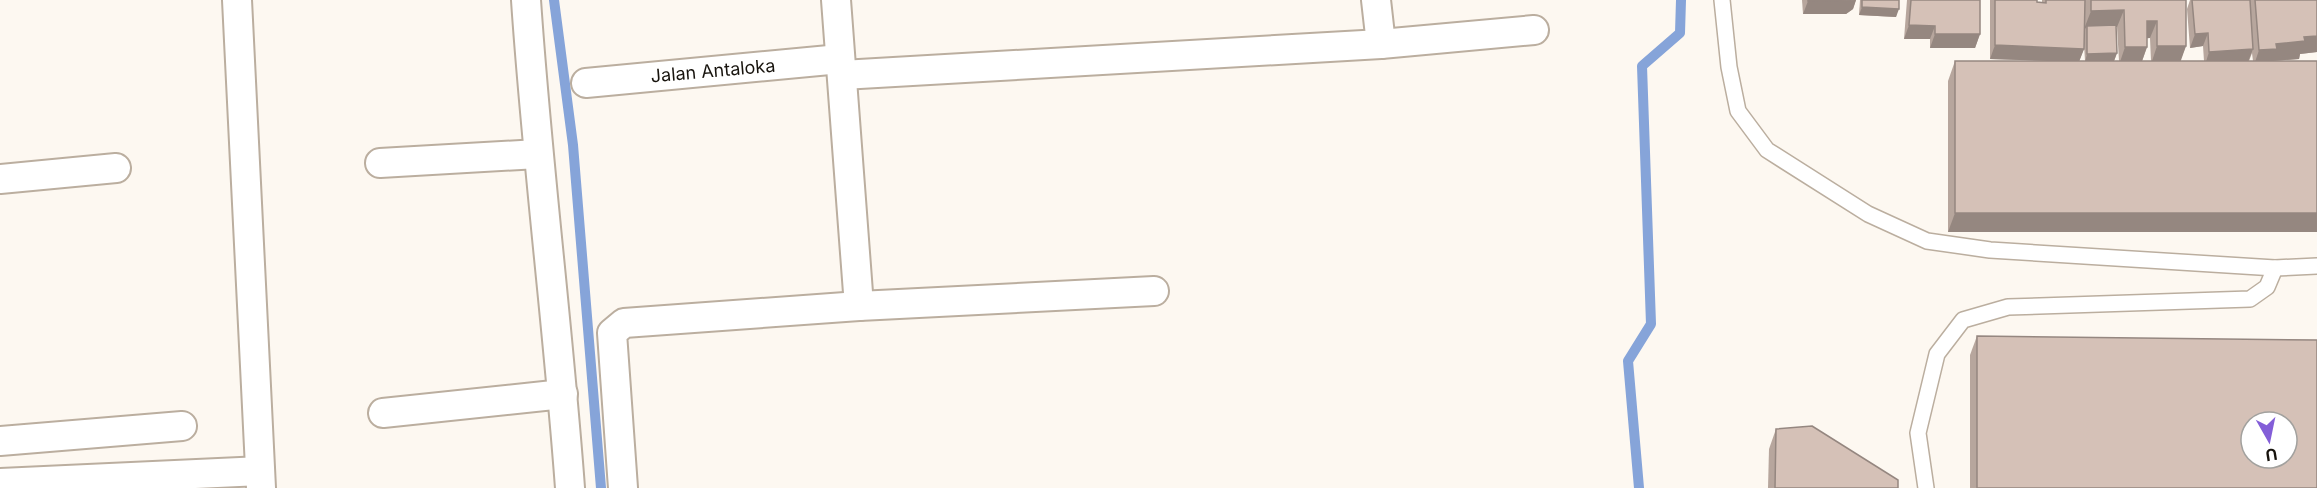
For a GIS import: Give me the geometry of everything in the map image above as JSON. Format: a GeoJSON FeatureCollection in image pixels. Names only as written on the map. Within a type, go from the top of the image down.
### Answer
{"type":"FeatureCollection","features":[{"type":"Feature","properties":{"kind":"street"},"geometry":{"type":"LineString","coordinates":[[0,483],[260,480],[237,0]]}},
{"type":"Feature","properties":{"kind":"street"},"geometry":{"type":"LineString","coordinates":[[526,0],[538,154],[563,394],[570,488]]}},
{"type":"Feature","properties":{"kind":"street"},"geometry":{"type":"LineString","coordinates":[[836,0],[859,306]]}},
{"type":"Feature","properties":{"kind":"street"},"geometry":{"type":"LineString","coordinates":[[1376,0],[1381,44]]}},
{"type":"Feature","properties":{"kind":"street","name":"Jalan Antaloka"},"geometry":{"type":"LineString","coordinates":[[586,83],[841,67],[1381,44],[1534,30]]}},
{"type":"Feature","properties":{"kind":"street"},"geometry":{"type":"LineString","coordinates":[[380,164],[538,154]]}},
{"type":"Feature","properties":{"kind":"street"},"geometry":{"type":"LineString","coordinates":[[0,179],[116,168]]}},
{"type":"Feature","properties":{"kind":"street"},"geometry":{"type":"LineString","coordinates":[[623,488],[612,333],[624,323],[859,306],[1154,291]]}},
{"type":"Feature","properties":{"kind":"street"},"geometry":{"type":"LineString","coordinates":[[383,413],[563,394]]}},
{"type":"Feature","properties":{"kind":"street"},"geometry":{"type":"LineString","coordinates":[[0,441],[182,426]]}},
{"type":"Feature","properties":{"kind":"lane"},"geometry":{"type":"LineString","coordinates":[[1722,0],[1729,68],[1738,111],[1767,150],[1868,214],[1927,241],[1980,248],[2275,268],[2317,266]]}},
{"type":"Feature","properties":{"kind":"lane"},"geometry":{"type":"LineString","coordinates":[[1926,488],[1918,433],[1937,354],[1963,320],[2008,307],[2250,299],[2266,287],[2275,268]]}},
{"type":"Feature","properties":{"kind":"building"},"geometry":{"type":"Polygon","coordinates":[[[1862,0],[1899,0],[1899,9],[1862,7],[1862,0]]]}},
{"type":"Feature","properties":{"kind":"building"},"geometry":{"type":"Polygon","coordinates":[[[1911,0],[1980,0],[1980,34],[1935,34],[1935,26],[1909,25],[1911,0]]]}},
{"type":"Feature","properties":{"kind":"building"},"geometry":{"type":"Polygon","coordinates":[[[1995,0],[2037,0],[2037,2],[2046,3],[2046,0],[2085,0],[2084,49],[1995,45],[1995,0]]]}},
{"type":"Feature","properties":{"kind":"building"},"geometry":{"type":"Polygon","coordinates":[[[2091,0],[2186,0],[2186,46],[2157,46],[2157,21],[2147,21],[2147,47],[2125,47],[2124,10],[2091,11],[2091,0]]]}},
{"type":"Feature","properties":{"kind":"building"},"geometry":{"type":"Polygon","coordinates":[[[2192,0],[2250,0],[2253,49],[2209,52],[2208,33],[2195,34],[2192,0]]]}},
{"type":"Feature","properties":{"kind":"building"},"geometry":{"type":"Polygon","coordinates":[[[2255,0],[2317,0],[2317,36],[2304,37],[2305,41],[2276,44],[2277,49],[2259,50],[2255,0]]]}},
{"type":"Feature","properties":{"kind":"building"},"geometry":{"type":"Polygon","coordinates":[[[2116,25],[2117,53],[2087,54],[2087,26],[2116,25]]]}},
{"type":"Feature","properties":{"kind":"building"},"geometry":{"type":"Polygon","coordinates":[[[1955,61],[2317,61],[2317,213],[1955,213],[1955,61]]]}},
{"type":"Feature","properties":{"kind":"building"},"geometry":{"type":"Polygon","coordinates":[[[1977,336],[2317,340],[2317,488],[1977,488],[1977,336]]]}},
{"type":"Feature","properties":{"kind":"building"},"geometry":{"type":"Polygon","coordinates":[[[1812,426],[1898,480],[1898,488],[1775,488],[1776,429],[1812,426]]]}},
{"type":"Feature","properties":{"kind":"waterway"},"geometry":{"type":"LineString","coordinates":[[554,0],[573,145],[601,488]]}},
{"type":"Feature","properties":{"kind":"waterway"},"geometry":{"type":"LineString","coordinates":[[1639,488],[1628,361],[1651,324],[1642,66],[1680,33],[1681,0]]}}]}
